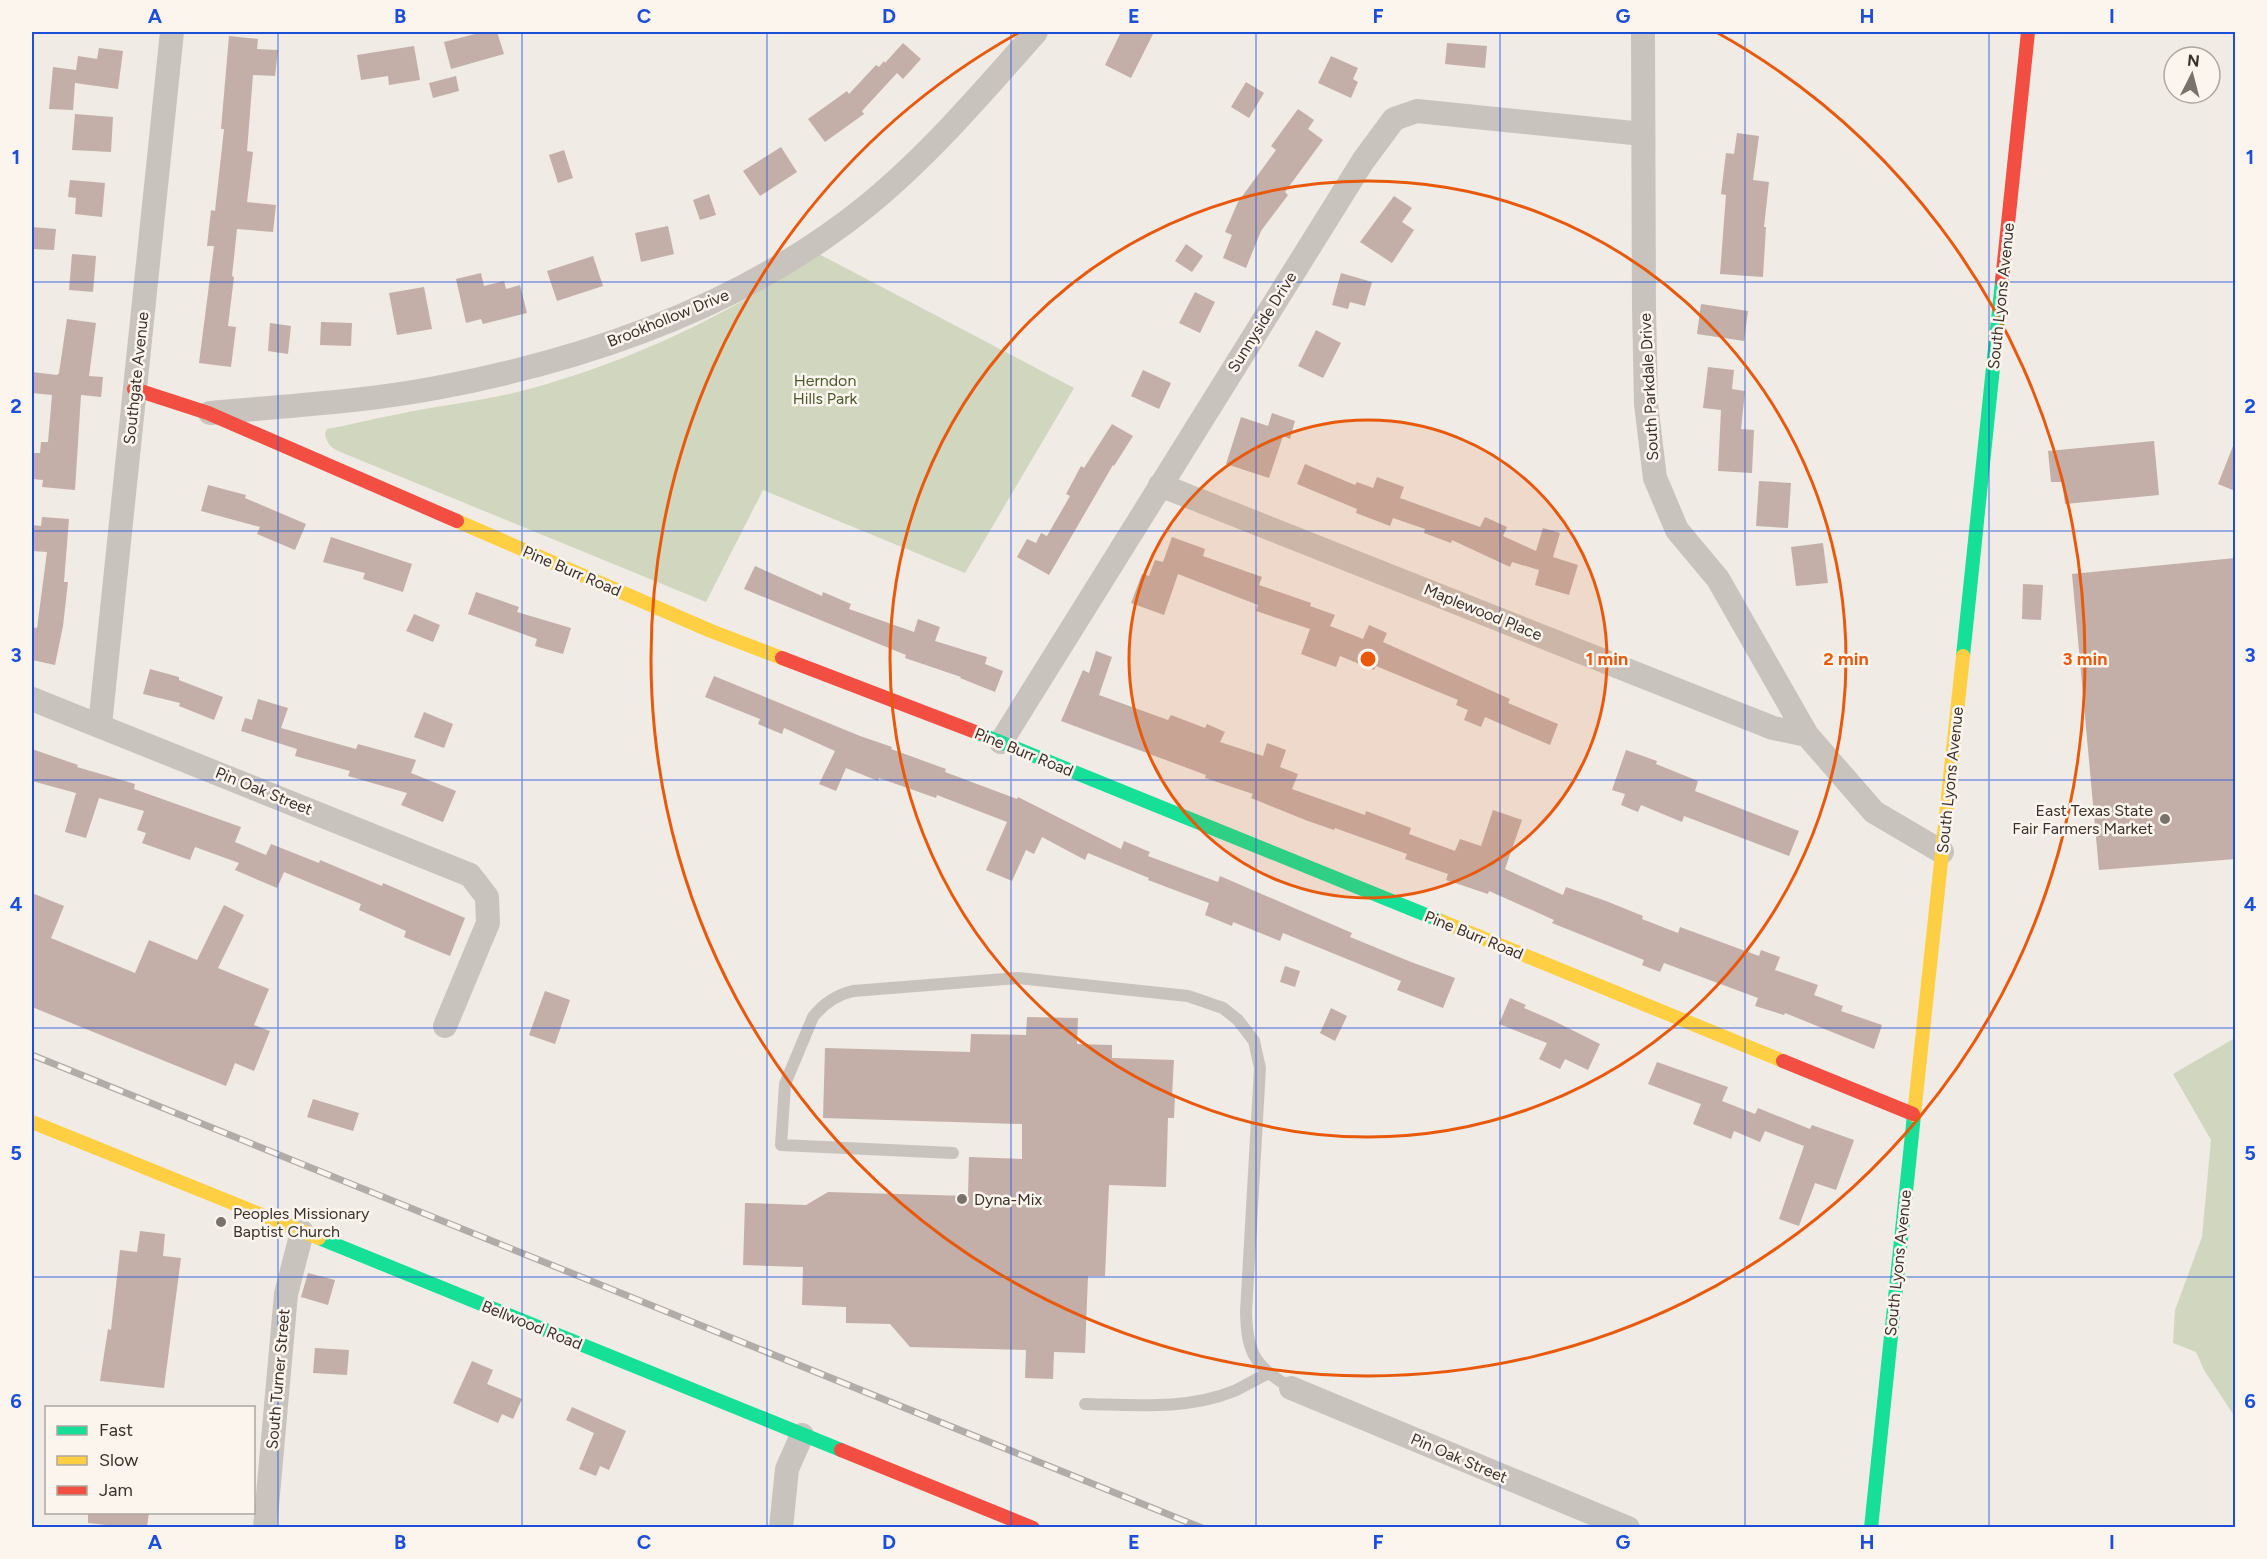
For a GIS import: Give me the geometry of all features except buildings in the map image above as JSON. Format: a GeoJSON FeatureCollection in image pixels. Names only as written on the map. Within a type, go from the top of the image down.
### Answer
{"type":"FeatureCollection","features":[{"type":"Feature","properties":{"kind":"street","name":"Southgate Avenue"},"geometry":{"type":"LineString","coordinates":[[100,725],[172,32]]}},
{"type":"Feature","properties":{"kind":"street","name":"Brookhollow Drive"},"geometry":{"type":"LineString","coordinates":[[208,413],[345,400],[447,386],[526,368],[615,341],[711,303],[743,288],[818,242],[867,205],[925,154],[1036,32]]}},
{"type":"Feature","properties":{"kind":"street","name":"South Parkdale Drive"},"geometry":{"type":"LineString","coordinates":[[1643,32],[1646,404],[1655,478],[1677,530],[1718,579],[1807,735],[1874,812],[1942,852]]}},
{"type":"Feature","properties":{"kind":"street","name":"South Lyons Avenue"},"geometry":{"type":"LineString","coordinates":[[1871,1527],[2028,32]]}},
{"type":"Feature","properties":{"kind":"street","name":"Sunnyside Drive"},"geometry":{"type":"LineString","coordinates":[[1001,742],[1362,161],[1394,119],[1417,111],[1643,134]]}},
{"type":"Feature","properties":{"kind":"street","name":"Pine Burr Road"},"geometry":{"type":"LineString","coordinates":[[134,389],[208,413],[711,631],[1001,742],[1913,1114]]}},
{"type":"Feature","properties":{"kind":"street","name":"Maplewood Place"},"geometry":{"type":"LineString","coordinates":[[1160,485],[1762,723],[1807,735]]}},
{"type":"Feature","properties":{"kind":"street","name":"Pin Oak Street"},"geometry":{"type":"LineString","coordinates":[[32,699],[470,875],[487,897],[488,923],[445,1026]]}},
{"type":"Feature","properties":{"kind":"street","name":"Bellwood Road"},"geometry":{"type":"LineString","coordinates":[[32,1122],[1033,1527]]}},
{"type":"Feature","properties":{"kind":"street","name":"South Turner Street"},"geometry":{"type":"LineString","coordinates":[[264,1527],[286,1294],[302,1232]]}},
{"type":"Feature","properties":{"kind":"street","name":"Pin Oak Street"},"geometry":{"type":"LineString","coordinates":[[1291,1388],[1628,1527]]}},
{"type":"Feature","properties":{"kind":"street"},"geometry":{"type":"LineString","coordinates":[[781,1527],[787,1470],[802,1435]]}},
{"type":"Feature","properties":{"kind":"lane"},"geometry":{"type":"LineString","coordinates":[[953,1154],[781,1145],[785,1084],[813,1017],[820,1008],[841,993],[852,991],[1018,978],[1188,996],[1223,1008],[1247,1029],[1254,1041],[1260,1068],[1246,1335],[1254,1356],[1267,1374],[1291,1388]]}},
{"type":"Feature","properties":{"kind":"lane"},"geometry":{"type":"LineString","coordinates":[[1085,1404],[1144,1405],[1189,1402],[1232,1391],[1267,1374]]}},
{"type":"Feature","properties":{"kind":"green space","name":"Herndon Hills Park"},"geometry":{"type":"Polygon","coordinates":[[[817,253],[1074,388],[965,573],[763,490],[706,602],[338,451],[327,440],[325,434],[327,429],[516,392],[608,364],[717,315],[785,275],[817,253]]]}},
{"type":"Feature","properties":{"kind":"green space"},"geometry":{"type":"Polygon","coordinates":[[[2235,1038],[2235,1417],[2204,1370],[2196,1352],[2173,1343],[2175,1310],[2202,1237],[2211,1140],[2173,1074],[2235,1038]]]}},
{"type":"Feature","properties":{"kind":"railway"},"geometry":{"type":"LineString","coordinates":[[32,1055],[1202,1528]]}},
{"type":"Feature","properties":{"kind":"traffic: fast"},"geometry":{"type":"LineString","coordinates":[[1963,656],[2002,281]]}},
{"type":"Feature","properties":{"kind":"traffic: fast"},"geometry":{"type":"LineString","coordinates":[[978,733],[1441,921]]}},
{"type":"Feature","properties":{"kind":"traffic: fast"},"geometry":{"type":"LineString","coordinates":[[1871,1528],[1914,1115]]}},
{"type":"Feature","properties":{"kind":"traffic: fast"},"geometry":{"type":"LineString","coordinates":[[319,1238],[841,1450]]}},
{"type":"Feature","properties":{"kind":"traffic: slow"},"geometry":{"type":"LineString","coordinates":[[457,521],[711,631],[782,658]]}},
{"type":"Feature","properties":{"kind":"traffic: slow"},"geometry":{"type":"LineString","coordinates":[[1914,1115],[1963,656]]}},
{"type":"Feature","properties":{"kind":"traffic: slow"},"geometry":{"type":"LineString","coordinates":[[1441,921],[1783,1061]]}},
{"type":"Feature","properties":{"kind":"traffic: slow"},"geometry":{"type":"LineString","coordinates":[[32,1122],[319,1238]]}},
{"type":"Feature","properties":{"kind":"traffic: jam"},"geometry":{"type":"LineString","coordinates":[[2002,281],[2028,32]]}},
{"type":"Feature","properties":{"kind":"traffic: jam"},"geometry":{"type":"LineString","coordinates":[[134,389],[208,413],[457,521]]}},
{"type":"Feature","properties":{"kind":"traffic: jam"},"geometry":{"type":"LineString","coordinates":[[782,658],[978,733]]}},
{"type":"Feature","properties":{"kind":"traffic: jam"},"geometry":{"type":"LineString","coordinates":[[1783,1061],[1913,1114]]}},
{"type":"Feature","properties":{"kind":"traffic: jam"},"geometry":{"type":"LineString","coordinates":[[841,1450],[1033,1528]]}},
{"type":"Feature","properties":{"kind":"place","name":"East Texas State Fair Farmers Market"},"geometry":{"type":"Point","coordinates":[2165,819]}},
{"type":"Feature","properties":{"kind":"place","name":"Dyna-Mix"},"geometry":{"type":"Point","coordinates":[962,1199]}},
{"type":"Feature","properties":{"kind":"place","name":"Peoples Missionary Baptist Church"},"geometry":{"type":"Point","coordinates":[221,1222]}}]}
